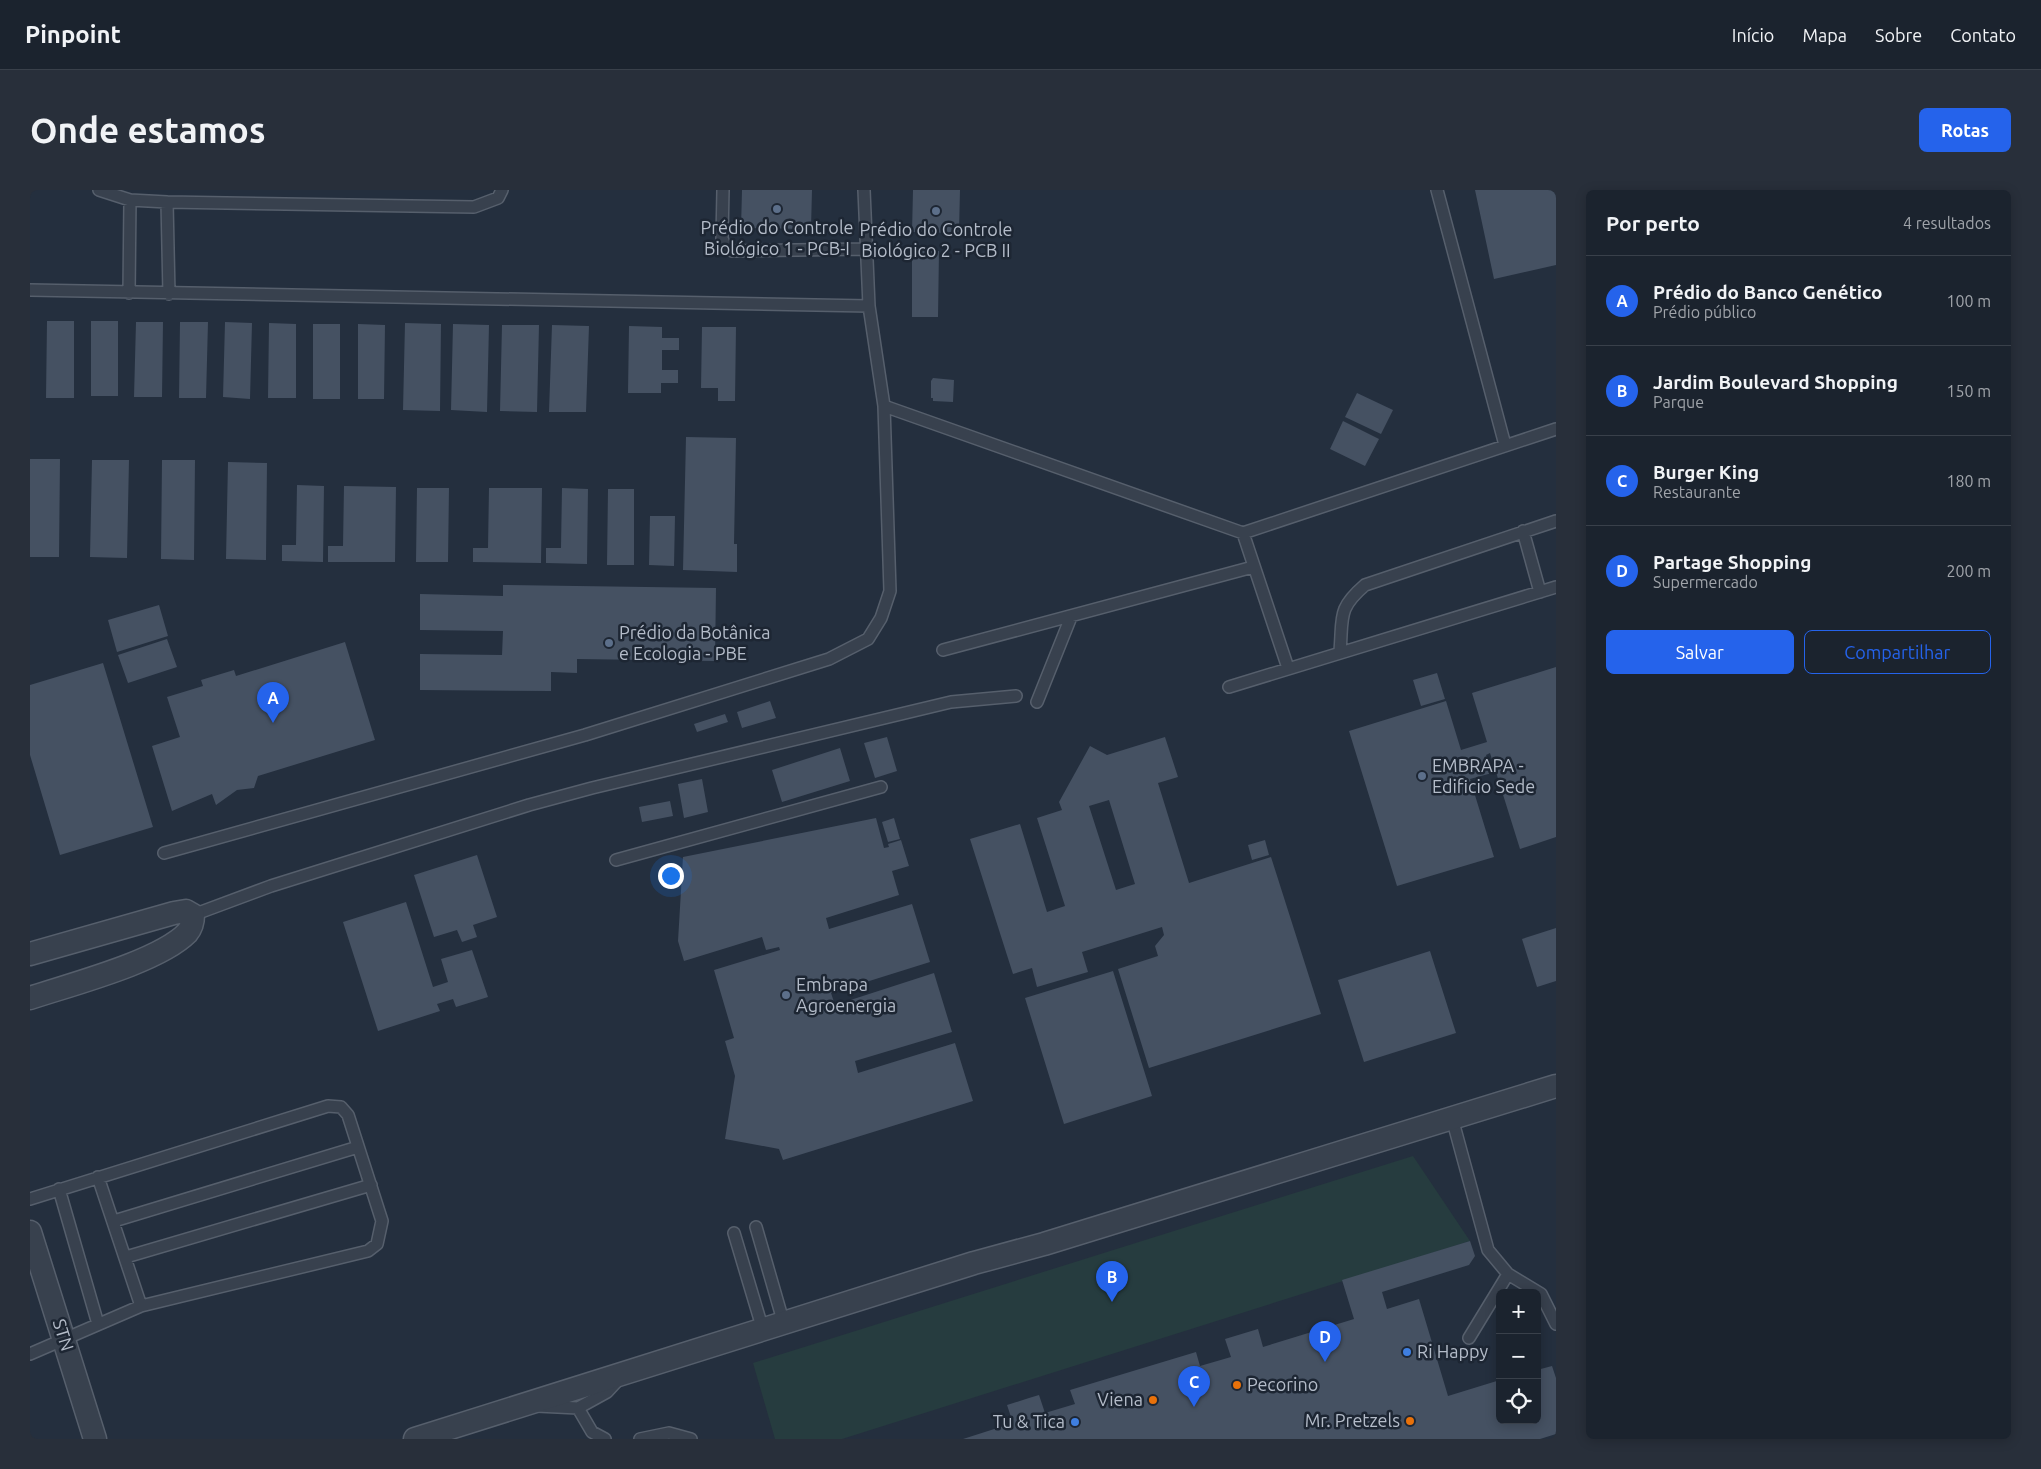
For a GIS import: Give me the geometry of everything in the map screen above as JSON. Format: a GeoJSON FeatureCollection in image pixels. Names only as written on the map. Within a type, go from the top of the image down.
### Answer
{"type":"FeatureCollection","features":[{"type":"Feature","properties":{"kind":"street"},"geometry":{"type":"LineString","coordinates":[[30,954],[174,912],[186,911],[193,915],[193,924],[188,932],[157,954],[30,998]]}},
{"type":"Feature","properties":{"kind":"street"},"geometry":{"type":"LineString","coordinates":[[415,1439],[974,1263],[1044,1244],[1556,1086]]}},
{"type":"Feature","properties":{"kind":"street","name":"STN"},"geometry":{"type":"LineString","coordinates":[[30,1232],[95,1439]]}},
{"type":"Feature","properties":{"kind":"lane"},"geometry":{"type":"LineString","coordinates":[[99,190],[130,200],[166,202],[474,207],[498,198],[502,190]]}},
{"type":"Feature","properties":{"kind":"lane"},"geometry":{"type":"LineString","coordinates":[[723,190],[722,238],[725,247],[732,251],[865,249]]}},
{"type":"Feature","properties":{"kind":"lane"},"geometry":{"type":"LineString","coordinates":[[164,854],[585,735],[828,660],[868,639],[880,618],[890,591],[884,406],[869,306],[865,249],[864,190]]}},
{"type":"Feature","properties":{"kind":"lane"},"geometry":{"type":"LineString","coordinates":[[1437,190],[1504,445]]}},
{"type":"Feature","properties":{"kind":"lane"},"geometry":{"type":"LineString","coordinates":[[129,293],[130,200]]}},
{"type":"Feature","properties":{"kind":"lane"},"geometry":{"type":"LineString","coordinates":[[166,202],[169,294]]}},
{"type":"Feature","properties":{"kind":"lane"},"geometry":{"type":"LineString","coordinates":[[30,290],[869,306]]}},
{"type":"Feature","properties":{"kind":"lane"},"geometry":{"type":"LineString","coordinates":[[884,406],[1243,533],[1556,429]]}},
{"type":"Feature","properties":{"kind":"lane"},"geometry":{"type":"LineString","coordinates":[[1340,651],[1343,609],[1349,598],[1365,585],[1556,521]]}},
{"type":"Feature","properties":{"kind":"lane"},"geometry":{"type":"LineString","coordinates":[[1523,531],[1540,592]]}},
{"type":"Feature","properties":{"kind":"lane"},"geometry":{"type":"LineString","coordinates":[[1243,533],[1288,668]]}},
{"type":"Feature","properties":{"kind":"lane"},"geometry":{"type":"LineString","coordinates":[[943,650],[1253,567]]}},
{"type":"Feature","properties":{"kind":"lane"},"geometry":{"type":"LineString","coordinates":[[1229,686],[1556,587]]}},
{"type":"Feature","properties":{"kind":"lane"},"geometry":{"type":"LineString","coordinates":[[1037,702],[1071,617]]}},
{"type":"Feature","properties":{"kind":"lane"},"geometry":{"type":"LineString","coordinates":[[193,915],[270,886],[583,790],[951,702],[1016,696]]}},
{"type":"Feature","properties":{"kind":"lane"},"geometry":{"type":"LineString","coordinates":[[616,860],[881,787]]}},
{"type":"Feature","properties":{"kind":"lane"},"geometry":{"type":"LineString","coordinates":[[30,1199],[328,1106],[341,1108],[348,1115],[382,1221],[377,1244],[368,1251],[141,1306],[30,1354]]}},
{"type":"Feature","properties":{"kind":"lane"},"geometry":{"type":"LineString","coordinates":[[1452,1118],[1488,1250],[1508,1274],[1541,1294],[1556,1324]]}},
{"type":"Feature","properties":{"kind":"lane"},"geometry":{"type":"LineString","coordinates":[[114,1221],[358,1147]]}},
{"type":"Feature","properties":{"kind":"lane"},"geometry":{"type":"LineString","coordinates":[[98,1177],[141,1306]]}},
{"type":"Feature","properties":{"kind":"lane"},"geometry":{"type":"LineString","coordinates":[[126,1257],[371,1186]]}},
{"type":"Feature","properties":{"kind":"lane"},"geometry":{"type":"LineString","coordinates":[[59,1189],[98,1324]]}},
{"type":"Feature","properties":{"kind":"lane"},"geometry":{"type":"LineString","coordinates":[[756,1227],[774,1327]]}},
{"type":"Feature","properties":{"kind":"lane"},"geometry":{"type":"LineString","coordinates":[[734,1233],[774,1327]]}},
{"type":"Feature","properties":{"kind":"lane"},"geometry":{"type":"LineString","coordinates":[[1469,1338],[1508,1274]]}},
{"type":"Feature","properties":{"kind":"lane"},"geometry":{"type":"LineString","coordinates":[[525,1404],[556,1408],[578,1408],[607,1392],[623,1374]]}},
{"type":"Feature","properties":{"kind":"lane"},"geometry":{"type":"LineString","coordinates":[[578,1408],[592,1432],[605,1439]]}},
{"type":"Feature","properties":{"kind":"lane"},"geometry":{"type":"LineString","coordinates":[[640,1439],[669,1433],[691,1439]]}},
{"type":"Feature","properties":{"kind":"green space"},"geometry":{"type":"Polygon","coordinates":[[[1413,1156],[1470,1241],[842,1439],[775,1439],[753,1363],[1413,1156]]]}},
{"type":"Feature","properties":{"kind":"building","name":"Prédio do Controle Biológico 1 - PCB-I"},"geometry":{"type":"Polygon","coordinates":[[[742,190],[812,190],[811,229],[741,228],[742,190]]]}},
{"type":"Feature","properties":{"kind":"building","name":"Prédio do Controle Biológico 2 - PCB II"},"geometry":{"type":"Polygon","coordinates":[[[913,190],[960,190],[959,233],[912,232],[913,190]]]}},
{"type":"Feature","properties":{"kind":"building"},"geometry":{"type":"Polygon","coordinates":[[[1475,190],[1556,190],[1556,265],[1494,279],[1475,190]]]}},
{"type":"Feature","properties":{"kind":"building"},"geometry":{"type":"Polygon","coordinates":[[[912,250],[939,251],[938,317],[912,317],[912,250]]]}},
{"type":"Feature","properties":{"kind":"building"},"geometry":{"type":"Polygon","coordinates":[[[47,321],[74,321],[74,398],[46,398],[47,321]]]}},
{"type":"Feature","properties":{"kind":"building"},"geometry":{"type":"Polygon","coordinates":[[[91,321],[118,321],[118,396],[91,396],[91,321]]]}},
{"type":"Feature","properties":{"kind":"building"},"geometry":{"type":"Polygon","coordinates":[[[136,322],[163,322],[162,397],[134,397],[136,322]]]}},
{"type":"Feature","properties":{"kind":"building"},"geometry":{"type":"Polygon","coordinates":[[[180,322],[208,322],[206,398],[179,398],[180,322]]]}},
{"type":"Feature","properties":{"kind":"building"},"geometry":{"type":"Polygon","coordinates":[[[225,322],[252,323],[250,399],[223,397],[225,322]]]}},
{"type":"Feature","properties":{"kind":"building"},"geometry":{"type":"Polygon","coordinates":[[[269,323],[296,324],[296,398],[268,398],[269,323]]]}},
{"type":"Feature","properties":{"kind":"building"},"geometry":{"type":"Polygon","coordinates":[[[405,323],[441,324],[440,411],[403,410],[405,323]]]}},
{"type":"Feature","properties":{"kind":"building"},"geometry":{"type":"Polygon","coordinates":[[[313,324],[340,324],[340,399],[313,399],[313,324]]]}},
{"type":"Feature","properties":{"kind":"building"},"geometry":{"type":"Polygon","coordinates":[[[358,324],[385,325],[384,399],[358,399],[358,324]]]}},
{"type":"Feature","properties":{"kind":"building"},"geometry":{"type":"Polygon","coordinates":[[[453,324],[489,325],[487,412],[451,410],[453,324]]]}},
{"type":"Feature","properties":{"kind":"building"},"geometry":{"type":"Polygon","coordinates":[[[502,325],[539,325],[537,412],[500,411],[502,325]]]}},
{"type":"Feature","properties":{"kind":"building"},"geometry":{"type":"Polygon","coordinates":[[[552,325],[589,326],[586,412],[549,412],[552,325]]]}},
{"type":"Feature","properties":{"kind":"building"},"geometry":{"type":"Polygon","coordinates":[[[629,326],[662,327],[662,338],[679,338],[679,350],[662,350],[662,370],[678,370],[678,383],[661,383],[661,393],[628,393],[629,326]]]}},
{"type":"Feature","properties":{"kind":"building"},"geometry":{"type":"Polygon","coordinates":[[[702,327],[736,327],[735,401],[718,401],[718,388],[701,388],[702,327]]]}},
{"type":"Feature","properties":{"kind":"building"},"geometry":{"type":"Polygon","coordinates":[[[933,378],[954,380],[953,402],[933,401],[933,398],[931,398],[931,381],[933,378]]]}},
{"type":"Feature","properties":{"kind":"building"},"geometry":{"type":"Polygon","coordinates":[[[1357,393],[1393,410],[1381,434],[1345,417],[1357,393]]]}},
{"type":"Feature","properties":{"kind":"building"},"geometry":{"type":"Polygon","coordinates":[[[1343,421],[1379,439],[1365,466],[1330,449],[1343,421]]]}},
{"type":"Feature","properties":{"kind":"building"},"geometry":{"type":"Polygon","coordinates":[[[686,437],[736,438],[734,544],[737,544],[737,572],[683,570],[686,437]]]}},
{"type":"Feature","properties":{"kind":"building"},"geometry":{"type":"Polygon","coordinates":[[[30,459],[60,459],[59,557],[30,557],[30,459]]]}},
{"type":"Feature","properties":{"kind":"building"},"geometry":{"type":"Polygon","coordinates":[[[92,460],[129,460],[127,558],[90,557],[92,460]]]}},
{"type":"Feature","properties":{"kind":"building"},"geometry":{"type":"Polygon","coordinates":[[[162,460],[195,460],[194,560],[161,559],[162,460]]]}},
{"type":"Feature","properties":{"kind":"building"},"geometry":{"type":"Polygon","coordinates":[[[228,462],[267,463],[266,560],[226,559],[228,462]]]}},
{"type":"Feature","properties":{"kind":"building"},"geometry":{"type":"Polygon","coordinates":[[[297,485],[324,486],[323,562],[282,561],[282,545],[296,545],[297,485]]]}},
{"type":"Feature","properties":{"kind":"building"},"geometry":{"type":"Polygon","coordinates":[[[344,486],[396,487],[395,562],[328,562],[328,546],[343,546],[344,486]]]}},
{"type":"Feature","properties":{"kind":"building"},"geometry":{"type":"Polygon","coordinates":[[[417,488],[449,488],[448,562],[416,562],[417,488]]]}},
{"type":"Feature","properties":{"kind":"building"},"geometry":{"type":"Polygon","coordinates":[[[489,488],[542,488],[541,563],[473,562],[473,548],[488,548],[489,488]]]}},
{"type":"Feature","properties":{"kind":"building"},"geometry":{"type":"Polygon","coordinates":[[[562,488],[588,489],[587,564],[546,563],[546,548],[561,548],[562,488]]]}},
{"type":"Feature","properties":{"kind":"building"},"geometry":{"type":"Polygon","coordinates":[[[608,489],[634,489],[634,565],[607,565],[608,489]]]}},
{"type":"Feature","properties":{"kind":"building"},"geometry":{"type":"Polygon","coordinates":[[[650,516],[675,516],[674,566],[649,565],[650,516]]]}},
{"type":"Feature","properties":{"kind":"building","name":"Prédio da Botânica e Ecologia - PBE"},"geometry":{"type":"Polygon","coordinates":[[[503,585],[716,588],[715,661],[577,659],[577,673],[551,672],[551,691],[420,690],[420,654],[502,655],[503,631],[420,630],[420,594],[503,596],[503,585]]]}},
{"type":"Feature","properties":{"kind":"building"},"geometry":{"type":"Polygon","coordinates":[[[159,605],[168,636],[117,652],[108,620],[159,605]]]}},
{"type":"Feature","properties":{"kind":"building"},"geometry":{"type":"Polygon","coordinates":[[[167,639],[177,667],[128,683],[118,655],[167,639]]]}},
{"type":"Feature","properties":{"kind":"building"},"geometry":{"type":"Polygon","coordinates":[[[345,642],[375,740],[258,776],[254,788],[237,790],[216,805],[212,794],[172,811],[152,746],[180,737],[167,697],[203,686],[201,680],[234,670],[236,676],[345,642]]]}},
{"type":"Feature","properties":{"kind":"building"},"geometry":{"type":"Polygon","coordinates":[[[103,663],[153,827],[60,855],[30,755],[30,685],[103,663]]]}},
{"type":"Feature","properties":{"kind":"building","name":"EMBRAPA - Edificio Sede"},"geometry":{"type":"Polygon","coordinates":[[[1556,667],[1556,837],[1520,849],[1490,753],[1486,755],[1492,773],[1470,779],[1494,857],[1397,886],[1349,731],[1446,701],[1461,750],[1487,742],[1472,693],[1556,667]]]}},
{"type":"Feature","properties":{"kind":"building"},"geometry":{"type":"Polygon","coordinates":[[[1437,673],[1445,699],[1421,706],[1413,680],[1437,673]]]}},
{"type":"Feature","properties":{"kind":"building"},"geometry":{"type":"Polygon","coordinates":[[[770,701],[776,718],[742,728],[737,712],[770,701]]]}},
{"type":"Feature","properties":{"kind":"building"},"geometry":{"type":"Polygon","coordinates":[[[725,714],[728,722],[697,732],[694,724],[725,714]]]}},
{"type":"Feature","properties":{"kind":"building"},"geometry":{"type":"Polygon","coordinates":[[[887,737],[897,771],[875,778],[864,743],[887,737]]]}},
{"type":"Feature","properties":{"kind":"building"},"geometry":{"type":"Polygon","coordinates":[[[1165,737],[1178,777],[1158,783],[1189,883],[1271,857],[1321,1014],[1149,1068],[1118,969],[1158,956],[1155,946],[1164,935],[1162,927],[1082,952],[1088,972],[1037,987],[1032,968],[1013,974],[970,839],[1020,824],[1047,912],[1065,906],[1037,818],[1062,810],[1059,802],[1090,746],[1107,755],[1165,737]],[[1109,800],[1089,806],[1116,890],[1135,884],[1109,800]]]}},
{"type":"Feature","properties":{"kind":"building"},"geometry":{"type":"Polygon","coordinates":[[[840,748],[850,781],[782,802],[772,770],[840,748]]]}},
{"type":"Feature","properties":{"kind":"building"},"geometry":{"type":"Polygon","coordinates":[[[702,779],[708,812],[684,818],[678,784],[702,779]]]}},
{"type":"Feature","properties":{"kind":"building"},"geometry":{"type":"Polygon","coordinates":[[[670,801],[673,816],[642,822],[639,807],[670,801]]]}},
{"type":"Feature","properties":{"kind":"building"},"geometry":{"type":"Polygon","coordinates":[[[876,818],[884,848],[889,847],[888,844],[901,840],[909,866],[892,871],[899,895],[826,918],[829,929],[912,904],[930,962],[831,993],[835,1005],[934,973],[952,1032],[855,1061],[858,1073],[955,1043],[973,1101],[783,1160],[779,1149],[725,1139],[735,1076],[725,1041],[734,1038],[714,970],[780,950],[779,947],[766,950],[762,937],[684,961],[678,941],[683,857],[876,818]]]}},
{"type":"Feature","properties":{"kind":"building"},"geometry":{"type":"Polygon","coordinates":[[[894,818],[900,839],[888,842],[882,822],[894,818]]]}},
{"type":"Feature","properties":{"kind":"building"},"geometry":{"type":"Polygon","coordinates":[[[1265,840],[1269,855],[1252,860],[1248,845],[1265,840]]]}},
{"type":"Feature","properties":{"kind":"building"},"geometry":{"type":"Polygon","coordinates":[[[477,855],[497,917],[473,925],[477,937],[462,942],[457,930],[434,937],[414,875],[477,855]]]}},
{"type":"Feature","properties":{"kind":"building"},"geometry":{"type":"Polygon","coordinates":[[[406,902],[433,987],[448,982],[441,959],[472,950],[488,997],[456,1007],[453,999],[437,1004],[440,1011],[378,1031],[343,922],[406,902]]]}},
{"type":"Feature","properties":{"kind":"building"},"geometry":{"type":"Polygon","coordinates":[[[1556,928],[1556,981],[1537,987],[1522,939],[1556,928]]]}},
{"type":"Feature","properties":{"kind":"building"},"geometry":{"type":"Polygon","coordinates":[[[1430,951],[1456,1033],[1364,1062],[1338,980],[1430,951]]]}},
{"type":"Feature","properties":{"kind":"building"},"geometry":{"type":"Polygon","coordinates":[[[1113,971],[1152,1096],[1064,1124],[1025,998],[1113,971]]]}},
{"type":"Feature","properties":{"kind":"building"},"geometry":{"type":"Polygon","coordinates":[[[1470,1241],[1475,1256],[1469,1265],[1382,1292],[1387,1309],[1419,1299],[1448,1396],[1496,1381],[1496,1424],[1541,1424],[1541,1369],[1552,1366],[1556,1378],[1556,1434],[1540,1439],[963,1439],[1013,1423],[1007,1405],[1029,1398],[1039,1395],[1045,1413],[1075,1404],[1070,1390],[1196,1352],[1200,1366],[1231,1357],[1225,1339],[1258,1329],[1263,1347],[1354,1319],[1342,1280],[1470,1241]]]}},
{"type":"Feature","properties":{"kind":"place","name":"Prédio do Controle Biológico 1 - PCB-I"},"geometry":{"type":"Point","coordinates":[777,209]}},
{"type":"Feature","properties":{"kind":"place","name":"Prédio do Controle Biológico 2 - PCB II"},"geometry":{"type":"Point","coordinates":[936,211]}},
{"type":"Feature","properties":{"kind":"place","name":"Prédio da Botânica e Ecologia - PBE"},"geometry":{"type":"Point","coordinates":[609,643]}},
{"type":"Feature","properties":{"kind":"place","name":"Prédio do Banco Genético"},"geometry":{"type":"Point","coordinates":[273,723]}},
{"type":"Feature","properties":{"kind":"place","name":"EMBRAPA - Edificio Sede"},"geometry":{"type":"Point","coordinates":[1422,776]}},
{"type":"Feature","properties":{"kind":"place","name":"Embrapa Agroenergia"},"geometry":{"type":"Point","coordinates":[786,995]}},
{"type":"Feature","properties":{"kind":"place","name":"Jardim Boulevard Shopping"},"geometry":{"type":"Point","coordinates":[1112,1302]}},
{"type":"Feature","properties":{"kind":"place","name":"Ri Happy"},"geometry":{"type":"Point","coordinates":[1407,1352]}},
{"type":"Feature","properties":{"kind":"place","name":"Partage Shopping"},"geometry":{"type":"Point","coordinates":[1325,1362]}},
{"type":"Feature","properties":{"kind":"place","name":"Pecorino"},"geometry":{"type":"Point","coordinates":[1237,1385]}},
{"type":"Feature","properties":{"kind":"place","name":"Viena"},"geometry":{"type":"Point","coordinates":[1153,1400]}},
{"type":"Feature","properties":{"kind":"place","name":"Burger King"},"geometry":{"type":"Point","coordinates":[1194,1407]}},
{"type":"Feature","properties":{"kind":"place","name":"Mr. Pretzels"},"geometry":{"type":"Point","coordinates":[1410,1421]}},
{"type":"Feature","properties":{"kind":"place","name":"Tu & Tica"},"geometry":{"type":"Point","coordinates":[1075,1422]}}]}
